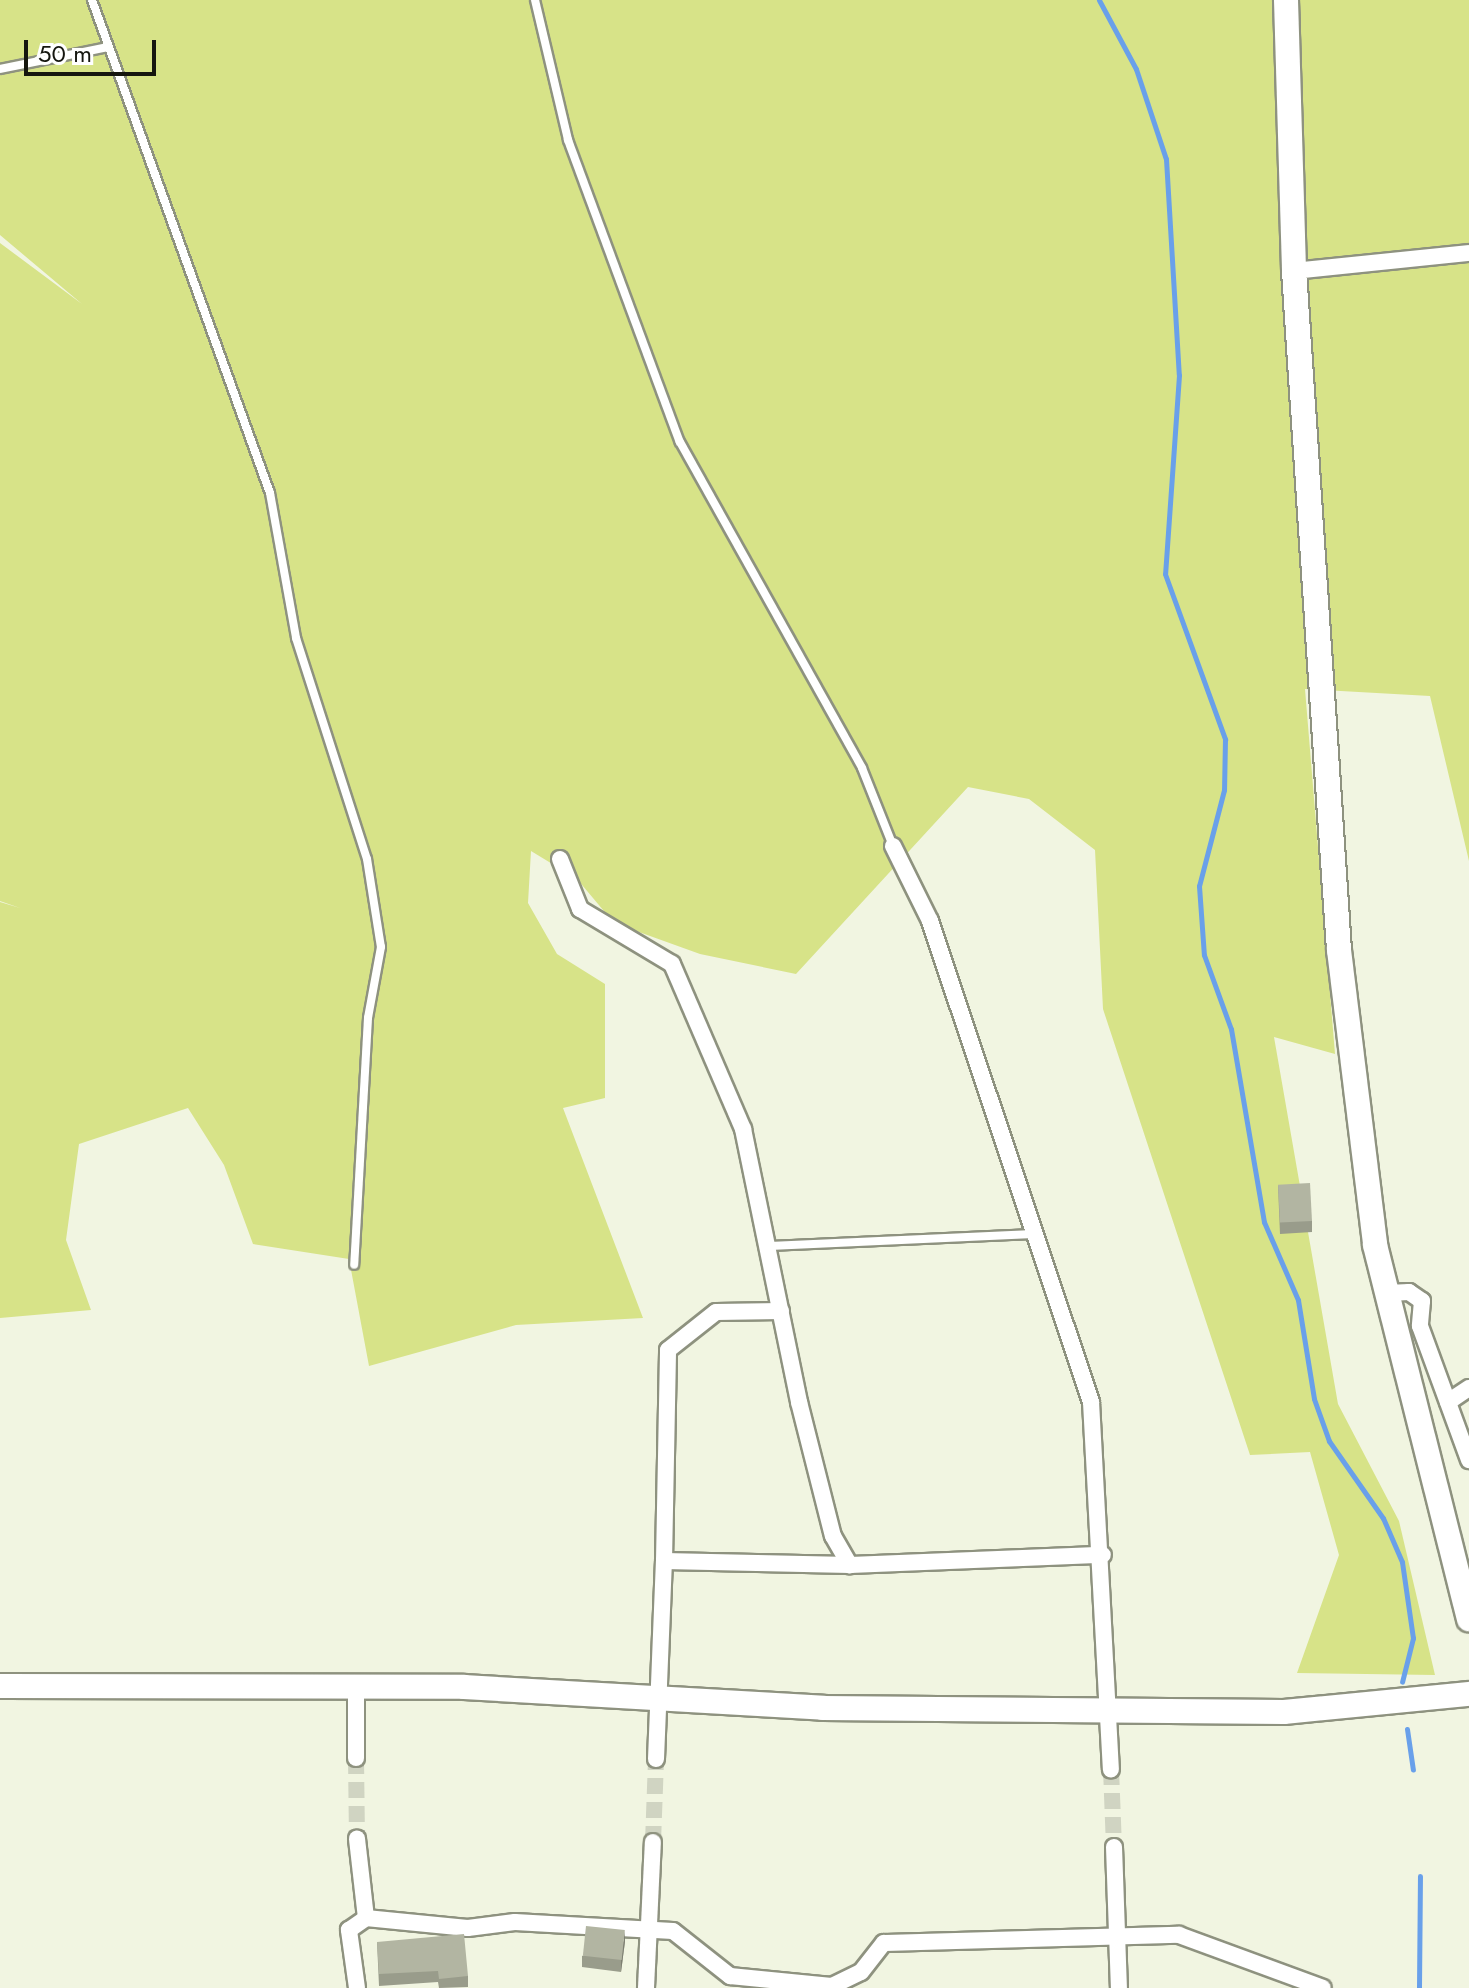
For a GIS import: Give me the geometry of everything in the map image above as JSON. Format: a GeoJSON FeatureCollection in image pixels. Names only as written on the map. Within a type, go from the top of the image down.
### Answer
{"type":"FeatureCollection","features":[{"type":"Feature","properties":{"kind":"street"},"geometry":{"type":"LineString","coordinates":[[1286,0],[1294,271],[1339,950],[1375,1245],[1469,1619]]}},
{"type":"Feature","properties":{"kind":"street"},"geometry":{"type":"LineString","coordinates":[[1294,271],[1469,253]]}},
{"type":"Feature","properties":{"kind":"street"},"geometry":{"type":"LineString","coordinates":[[893,846],[930,921],[1040,1233],[1091,1402],[1103,1555],[1111,1769]]}},
{"type":"Feature","properties":{"kind":"street"},"geometry":{"type":"LineString","coordinates":[[560,859],[580,909],[672,964],[743,1129],[833,1536],[850,1565]]}},
{"type":"Feature","properties":{"kind":"street"},"geometry":{"type":"LineString","coordinates":[[1388,1293],[1409,1292],[1422,1301],[1420,1326],[1469,1460]]}},
{"type":"Feature","properties":{"kind":"street"},"geometry":{"type":"LineString","coordinates":[[656,1759],[668,1350],[716,1312],[781,1311]]}},
{"type":"Feature","properties":{"kind":"street"},"geometry":{"type":"LineString","coordinates":[[1448,1402],[1469,1388]]}},
{"type":"Feature","properties":{"kind":"street"},"geometry":{"type":"LineString","coordinates":[[664,1561],[850,1565],[1103,1555]]}},
{"type":"Feature","properties":{"kind":"street"},"geometry":{"type":"LineString","coordinates":[[0,1686],[356,1687],[658,1695],[823,1708],[1109,1705],[1319,1712],[1469,1694]]}},
{"type":"Feature","properties":{"kind":"street"},"geometry":{"type":"LineString","coordinates":[[356,1687],[356,1758]]}},
{"type":"Feature","properties":{"kind":"street"},"geometry":{"type":"LineString","coordinates":[[357,1839],[366,1918]]}},
{"type":"Feature","properties":{"kind":"street"},"geometry":{"type":"LineString","coordinates":[[646,1988],[653,1842]]}},
{"type":"Feature","properties":{"kind":"street"},"geometry":{"type":"LineString","coordinates":[[1114,1847],[1119,1988]]}},
{"type":"Feature","properties":{"kind":"street"},"geometry":{"type":"LineString","coordinates":[[357,1988],[349,1930],[366,1918],[468,1928],[515,1922],[649,1928],[685,1936],[710,1963],[747,1982],[832,1986],[861,1972],[884,1943],[1197,1937],[1323,1988]]}},
{"type":"Feature","properties":{"kind":"lane"},"geometry":{"type":"LineString","coordinates":[[92,0],[270,493],[296,638],[367,859],[381,947],[368,1018],[354,1265]]}},
{"type":"Feature","properties":{"kind":"lane"},"geometry":{"type":"LineString","coordinates":[[535,0],[568,140],[680,442],[862,768],[893,846]]}},
{"type":"Feature","properties":{"kind":"lane"},"geometry":{"type":"LineString","coordinates":[[0,69],[108,47]]}},
{"type":"Feature","properties":{"kind":"lane"},"geometry":{"type":"LineString","coordinates":[[768,1246],[1040,1233]]}},
{"type":"Feature","properties":{"kind":"green space"},"geometry":{"type":"Polygon","coordinates":[[[0,0],[1469,0],[1469,861],[1430,696],[1305,689],[1335,1054],[1274,1037],[1338,1404],[1399,1521],[1435,1675],[1297,1673],[1339,1555],[1310,1452],[1250,1455],[1103,1009],[1095,850],[1029,799],[968,787],[796,974],[700,954],[614,923],[577,879],[531,851],[528,903],[557,954],[605,984],[605,1098],[563,1108],[643,1318],[516,1325],[369,1366],[349,1259],[253,1244],[224,1165],[188,1108],[79,1144],[66,1240],[91,1310],[0,1318],[0,902],[20,908],[0,901],[0,243],[82,304],[0,235],[0,0]]]}},
{"type":"Feature","properties":{"kind":"building"},"geometry":{"type":"Polygon","coordinates":[[[1310,1183],[1312,1221],[1280,1223],[1278,1185],[1310,1183]]]}},
{"type":"Feature","properties":{"kind":"building"},"geometry":{"type":"Polygon","coordinates":[[[586,1926],[625,1930],[622,1960],[583,1956],[586,1926]]]}},
{"type":"Feature","properties":{"kind":"building"},"geometry":{"type":"Polygon","coordinates":[[[464,1934],[468,1976],[439,1979],[438,1971],[379,1974],[377,1942],[464,1934]]]}},
{"type":"Feature","properties":{"kind":"waterway"},"geometry":{"type":"LineString","coordinates":[[1099,0],[1136,69],[1166,159],[1179,375],[1165,574],[1225,739],[1224,790],[1199,886],[1204,955],[1231,1029],[1264,1222],[1298,1300],[1314,1399],[1329,1441],[1383,1518],[1402,1562],[1413,1638],[1402,1682]]}},
{"type":"Feature","properties":{"kind":"waterway"},"geometry":{"type":"LineString","coordinates":[[1407,1729],[1413,1770]]}},
{"type":"Feature","properties":{"kind":"waterway"},"geometry":{"type":"LineString","coordinates":[[1419,1988],[1420,1876]]}},
{"type":"Feature","properties":{"kind":"tunnel"},"geometry":{"type":"LineString","coordinates":[[356,1758],[357,1839]]}},
{"type":"Feature","properties":{"kind":"tunnel"},"geometry":{"type":"LineString","coordinates":[[653,1842],[656,1759]]}},
{"type":"Feature","properties":{"kind":"tunnel"},"geometry":{"type":"LineString","coordinates":[[1111,1769],[1114,1847]]}}]}
